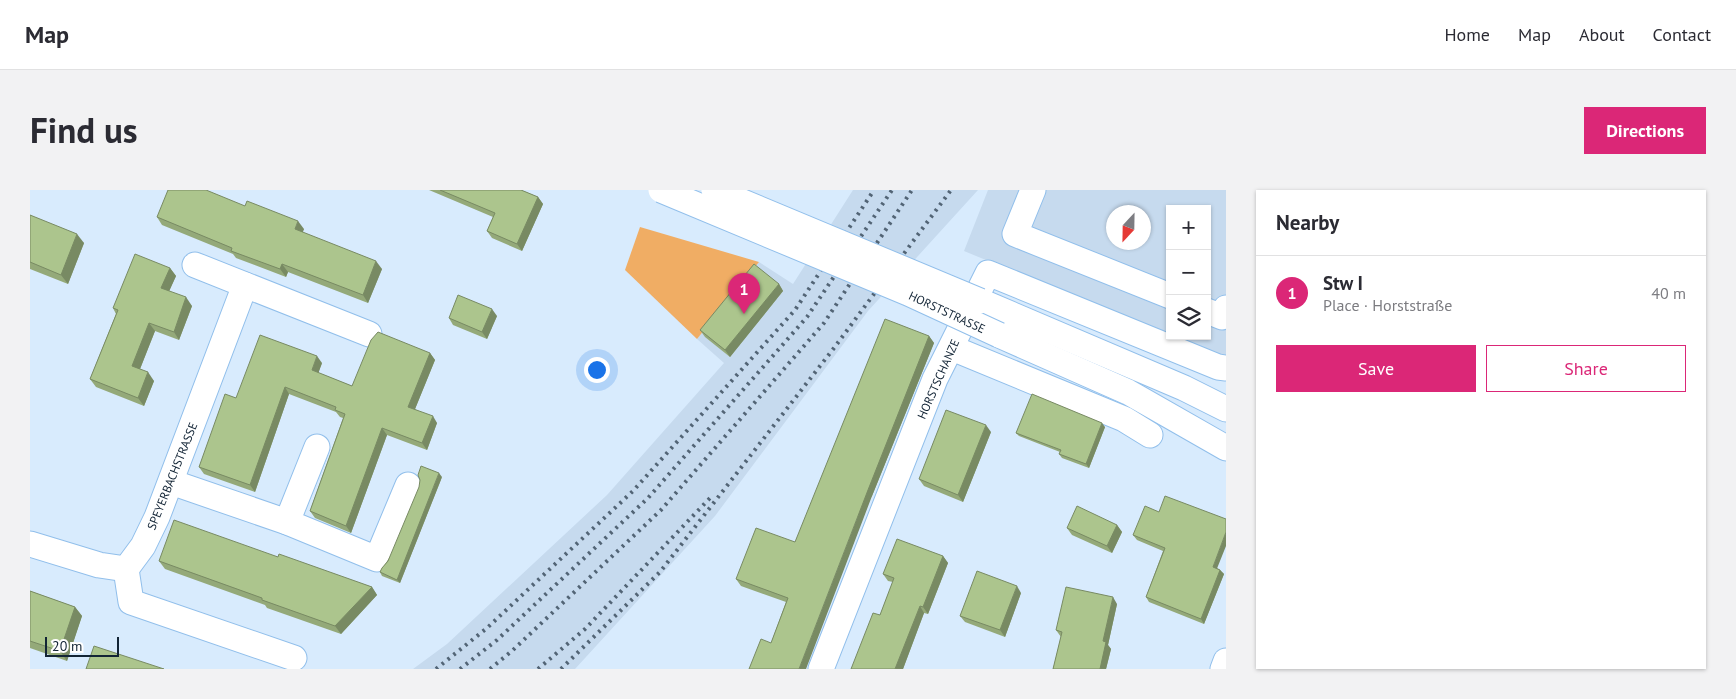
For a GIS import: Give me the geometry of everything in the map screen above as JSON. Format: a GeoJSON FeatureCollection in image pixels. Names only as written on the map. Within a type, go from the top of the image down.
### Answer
{"type":"FeatureCollection","features":[{"type":"Feature","properties":{"kind":"street","name":"HORSTSTRASSE"},"geometry":{"type":"LineString","coordinates":[[661,190],[908,294],[1128,392],[1226,448]]}},
{"type":"Feature","properties":{"kind":"street","name":"HORSTSTRASSE"},"geometry":{"type":"LineString","coordinates":[[714,190],[1138,368],[1224,407]]}},
{"type":"Feature","properties":{"kind":"street"},"geometry":{"type":"LineString","coordinates":[[1033,190],[1015,234],[1168,295]]}},
{"type":"Feature","properties":{"kind":"street"},"geometry":{"type":"LineString","coordinates":[[195,266],[369,334]]}},
{"type":"Feature","properties":{"kind":"street","name":"HORSTSCHANZE"},"geometry":{"type":"LineString","coordinates":[[821,669],[935,379],[988,273],[1218,367],[1226,368]]}},
{"type":"Feature","properties":{"kind":"street","name":"SPEYERBACHSTRASSE"},"geometry":{"type":"LineString","coordinates":[[126,569],[143,546],[172,482],[245,285]]}},
{"type":"Feature","properties":{"kind":"street"},"geometry":{"type":"LineString","coordinates":[[952,348],[1124,419],[1150,435]]}},
{"type":"Feature","properties":{"kind":"street"},"geometry":{"type":"LineString","coordinates":[[286,522],[317,446]]}},
{"type":"Feature","properties":{"kind":"street"},"geometry":{"type":"LineString","coordinates":[[172,482],[286,522],[377,559],[408,485]]}},
{"type":"Feature","properties":{"kind":"street"},"geometry":{"type":"LineString","coordinates":[[30,544],[99,565],[126,569],[131,602],[294,658]]}},
{"type":"Feature","properties":{"kind":"street"},"geometry":{"type":"LineString","coordinates":[[1223,669],[1226,661]]}},
{"type":"Feature","properties":{"kind":"shaded area"},"geometry":{"type":"Polygon","coordinates":[[[853,190],[978,190],[868,311],[715,516],[575,669],[413,669],[447,644],[607,495],[724,363],[697,339],[759,262],[793,284],[853,190]]]}},
{"type":"Feature","properties":{"kind":"shaded area"},"geometry":{"type":"Polygon","coordinates":[[[988,190],[1226,190],[1226,355],[1206,351],[1179,340],[1211,340],[1211,205],[1166,205],[1166,334],[964,251],[988,190]]]}},
{"type":"Feature","properties":{"kind":"shaded area"},"geometry":{"type":"Polygon","coordinates":[[[640,227],[759,262],[697,339],[625,270],[640,227]]]}},
{"type":"Feature","properties":{"kind":"building"},"geometry":{"type":"Polygon","coordinates":[[[168,190],[206,190],[245,206],[247,201],[298,221],[295,229],[376,261],[363,295],[282,264],[280,269],[231,251],[232,248],[157,217],[168,190]]]}},
{"type":"Feature","properties":{"kind":"building"},"geometry":{"type":"Polygon","coordinates":[[[440,190],[521,190],[538,197],[517,244],[487,231],[495,213],[440,190]]]}},
{"type":"Feature","properties":{"kind":"building"},"geometry":{"type":"Polygon","coordinates":[[[30,215],[77,234],[61,275],[30,262],[30,215]]]}},
{"type":"Feature","properties":{"kind":"building"},"geometry":{"type":"Polygon","coordinates":[[[135,254],[170,268],[161,288],[186,297],[174,332],[149,323],[132,366],[148,372],[138,398],[90,379],[118,310],[113,308],[135,254]]]}},
{"type":"Feature","properties":{"kind":"building"},"geometry":{"type":"Polygon","coordinates":[[[754,264],[779,284],[725,350],[700,330],[754,264]]]}},
{"type":"Feature","properties":{"kind":"building"},"geometry":{"type":"Polygon","coordinates":[[[458,295],[492,309],[482,332],[449,318],[458,295]]]}},
{"type":"Feature","properties":{"kind":"building"},"geometry":{"type":"Polygon","coordinates":[[[885,319],[929,336],[799,669],[749,669],[761,639],[771,643],[788,598],[736,579],[756,528],[795,542],[885,319]]]}},
{"type":"Feature","properties":{"kind":"building"},"geometry":{"type":"Polygon","coordinates":[[[378,332],[430,353],[408,407],[433,416],[422,443],[382,428],[346,526],[310,511],[345,414],[335,410],[336,407],[285,387],[250,485],[199,467],[225,394],[236,398],[260,335],[317,356],[312,370],[352,386],[371,340],[378,332]]]}},
{"type":"Feature","properties":{"kind":"building"},"geometry":{"type":"Polygon","coordinates":[[[1032,394],[1102,423],[1086,464],[1059,454],[1061,450],[1016,433],[1032,394]]]}},
{"type":"Feature","properties":{"kind":"building"},"geometry":{"type":"Polygon","coordinates":[[[946,410],[986,425],[958,495],[919,479],[946,410]]]}},
{"type":"Feature","properties":{"kind":"building"},"geometry":{"type":"Polygon","coordinates":[[[421,466],[439,473],[397,580],[380,572],[388,561],[419,487],[420,480],[418,475],[421,466]]]}},
{"type":"Feature","properties":{"kind":"building"},"geometry":{"type":"Polygon","coordinates":[[[1165,496],[1226,519],[1226,532],[1213,567],[1220,570],[1201,619],[1146,597],[1165,548],[1133,535],[1145,506],[1159,512],[1165,496]]]}},
{"type":"Feature","properties":{"kind":"building"},"geometry":{"type":"Polygon","coordinates":[[[1077,506],[1117,525],[1107,546],[1067,528],[1077,506]]]}},
{"type":"Feature","properties":{"kind":"building"},"geometry":{"type":"Polygon","coordinates":[[[174,520],[278,557],[279,554],[372,587],[335,626],[159,561],[174,520]]]}},
{"type":"Feature","properties":{"kind":"building"},"geometry":{"type":"Polygon","coordinates":[[[897,539],[943,556],[923,607],[920,606],[895,669],[851,669],[873,613],[880,615],[894,578],[883,574],[897,539]]]}},
{"type":"Feature","properties":{"kind":"building"},"geometry":{"type":"Polygon","coordinates":[[[977,571],[1017,586],[1000,630],[960,616],[977,571]]]}},
{"type":"Feature","properties":{"kind":"building"},"geometry":{"type":"Polygon","coordinates":[[[1066,587],[1113,597],[1103,641],[1106,642],[1100,669],[1053,669],[1062,632],[1056,630],[1066,587]]]}},
{"type":"Feature","properties":{"kind":"building"},"geometry":{"type":"Polygon","coordinates":[[[30,591],[75,607],[60,651],[30,641],[30,591]]]}},
{"type":"Feature","properties":{"kind":"building"},"geometry":{"type":"Polygon","coordinates":[[[94,646],[164,669],[86,669],[94,646]]]}},
{"type":"Feature","properties":{"kind":"railway"},"geometry":{"type":"LineString","coordinates":[[436,669],[487,628],[633,491],[795,310],[874,190]]}},
{"type":"Feature","properties":{"kind":"railway"},"geometry":{"type":"LineString","coordinates":[[460,669],[497,640],[648,498],[807,317],[892,190]]}},
{"type":"Feature","properties":{"kind":"railway"},"geometry":{"type":"LineString","coordinates":[[490,669],[513,650],[661,510],[824,323],[912,190]]}},
{"type":"Feature","properties":{"kind":"railway"},"geometry":{"type":"LineString","coordinates":[[561,669],[660,572],[834,348],[951,190]]}},
{"type":"Feature","properties":{"kind":"railway"},"geometry":{"type":"LineString","coordinates":[[538,669],[585,629],[711,497]]}},
{"type":"Feature","properties":{"kind":"place","name":"Stw I"},"geometry":{"type":"Point","coordinates":[744,314]}}]}
